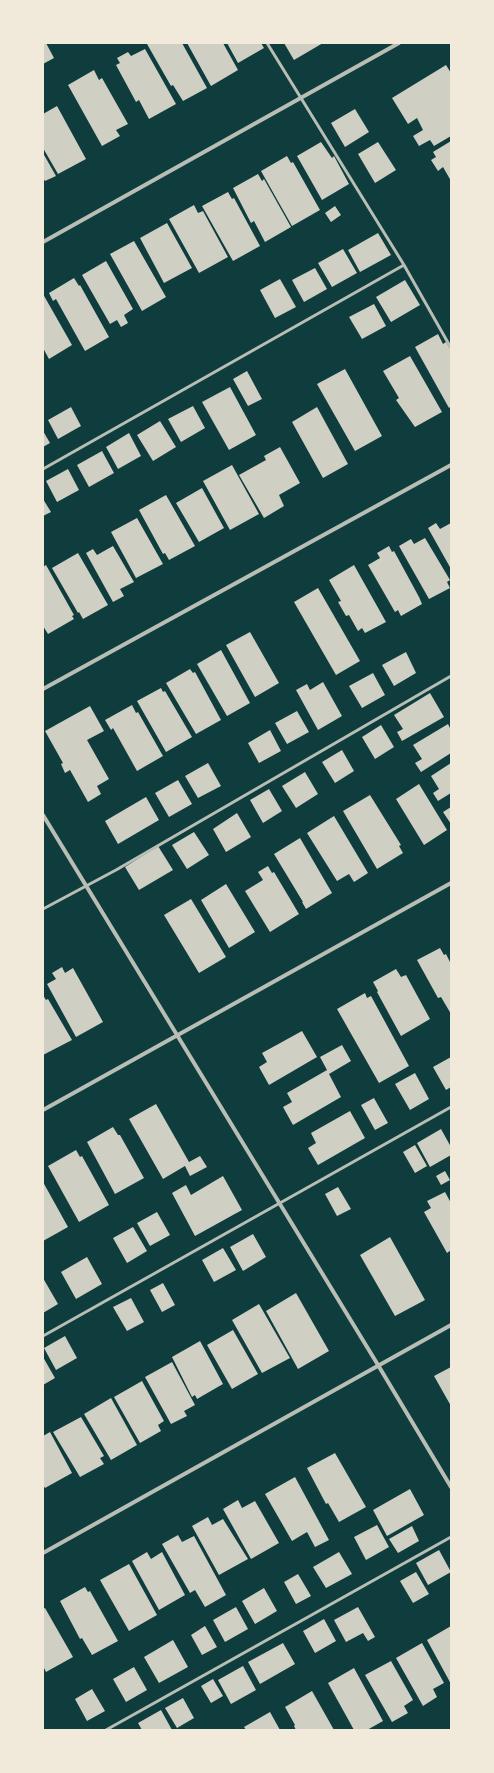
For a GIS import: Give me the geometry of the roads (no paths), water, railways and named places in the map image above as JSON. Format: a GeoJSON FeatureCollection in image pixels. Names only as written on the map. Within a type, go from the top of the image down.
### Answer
{"type":"FeatureCollection","features":[{"type":"Feature","properties":{"kind":"street"},"geometry":{"type":"LineString","coordinates":[[43,242],[399,43]]}},
{"type":"Feature","properties":{"kind":"street"},"geometry":{"type":"LineString","coordinates":[[43,689],[451,464]]}},
{"type":"Feature","properties":{"kind":"street"},"geometry":{"type":"LineString","coordinates":[[43,815],[178,1035],[451,1487]]}},
{"type":"Feature","properties":{"kind":"street"},"geometry":{"type":"LineString","coordinates":[[43,1110],[451,883]]}},
{"type":"Feature","properties":{"kind":"street"},"geometry":{"type":"LineString","coordinates":[[43,1554],[451,1325]]}},
{"type":"Feature","properties":{"kind":"lane"},"geometry":{"type":"LineString","coordinates":[[267,43],[404,265],[451,348]]}},
{"type":"Feature","properties":{"kind":"lane"},"geometry":{"type":"LineString","coordinates":[[43,469],[404,265]]}},
{"type":"Feature","properties":{"kind":"lane"},"geometry":{"type":"LineString","coordinates":[[43,909],[123,866],[451,676]]}},
{"type":"Feature","properties":{"kind":"lane"},"geometry":{"type":"LineString","coordinates":[[43,1336],[451,1107]]}},
{"type":"Feature","properties":{"kind":"lane"},"geometry":{"type":"LineString","coordinates":[[106,1730],[451,1537]]}}]}
